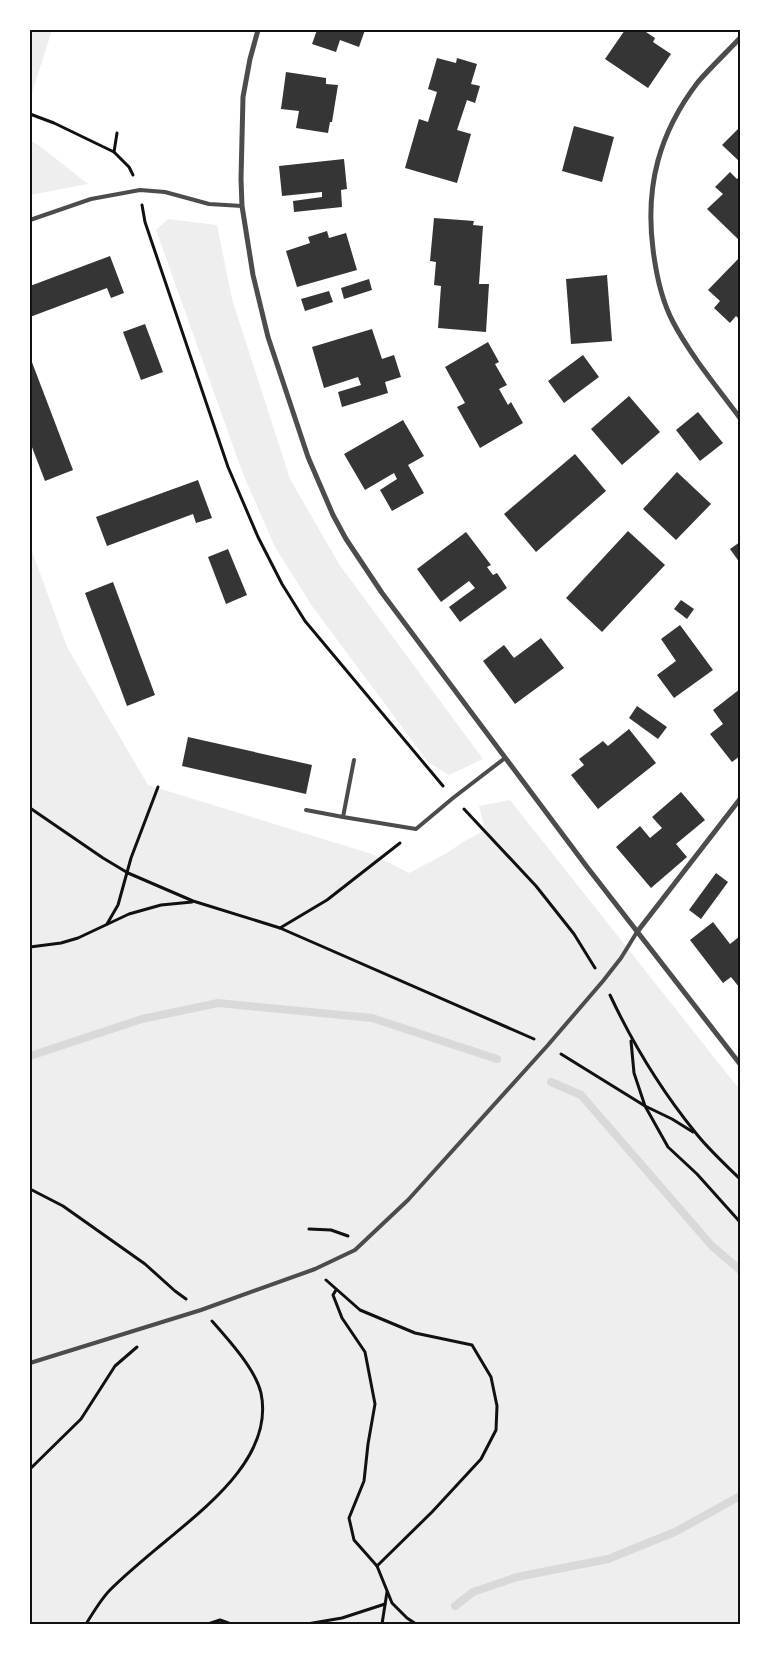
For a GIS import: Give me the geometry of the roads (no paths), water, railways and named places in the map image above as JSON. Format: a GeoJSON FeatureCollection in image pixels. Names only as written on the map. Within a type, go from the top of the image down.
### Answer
{"type":"FeatureCollection","features":[{"type":"Feature","properties":{"kind":"street"},"geometry":{"type":"LineString","coordinates":[[258,30],[250,59],[244,97],[242,206],[253,275],[268,337],[308,457],[333,515],[346,539],[382,593],[637,932],[740,1064]]}},
{"type":"Feature","properties":{"kind":"street"},"geometry":{"type":"LineString","coordinates":[[740,38],[700,81],[670,126],[658,159],[651,194],[650,224],[655,269],[661,293],[672,321],[740,418]]}},
{"type":"Feature","properties":{"kind":"street"},"geometry":{"type":"LineString","coordinates":[[637,932],[740,799]]}},
{"type":"Feature","properties":{"kind":"lane"},"geometry":{"type":"LineString","coordinates":[[30,220],[91,199],[140,190],[165,192],[209,204],[242,206]]}},
{"type":"Feature","properties":{"kind":"lane"},"geometry":{"type":"LineString","coordinates":[[306,810],[416,829],[505,758]]}},
{"type":"Feature","properties":{"kind":"lane"},"geometry":{"type":"LineString","coordinates":[[343,817],[354,760]]}},
{"type":"Feature","properties":{"kind":"lane"},"geometry":{"type":"LineString","coordinates":[[30,1363],[201,1310],[315,1269],[355,1250],[408,1200],[548,1045],[603,981],[621,958],[637,932]]}},
{"type":"Feature","properties":{"kind":"waterway"},"geometry":{"type":"LineString","coordinates":[[30,1056],[142,1019],[218,1003],[372,1018],[497,1059]]}},
{"type":"Feature","properties":{"kind":"waterway"},"geometry":{"type":"LineString","coordinates":[[551,1082],[581,1095],[712,1246],[740,1270]]}},
{"type":"Feature","properties":{"kind":"waterway"},"geometry":{"type":"LineString","coordinates":[[455,1606],[473,1592],[517,1577],[608,1559],[675,1532],[740,1496]]}}]}
